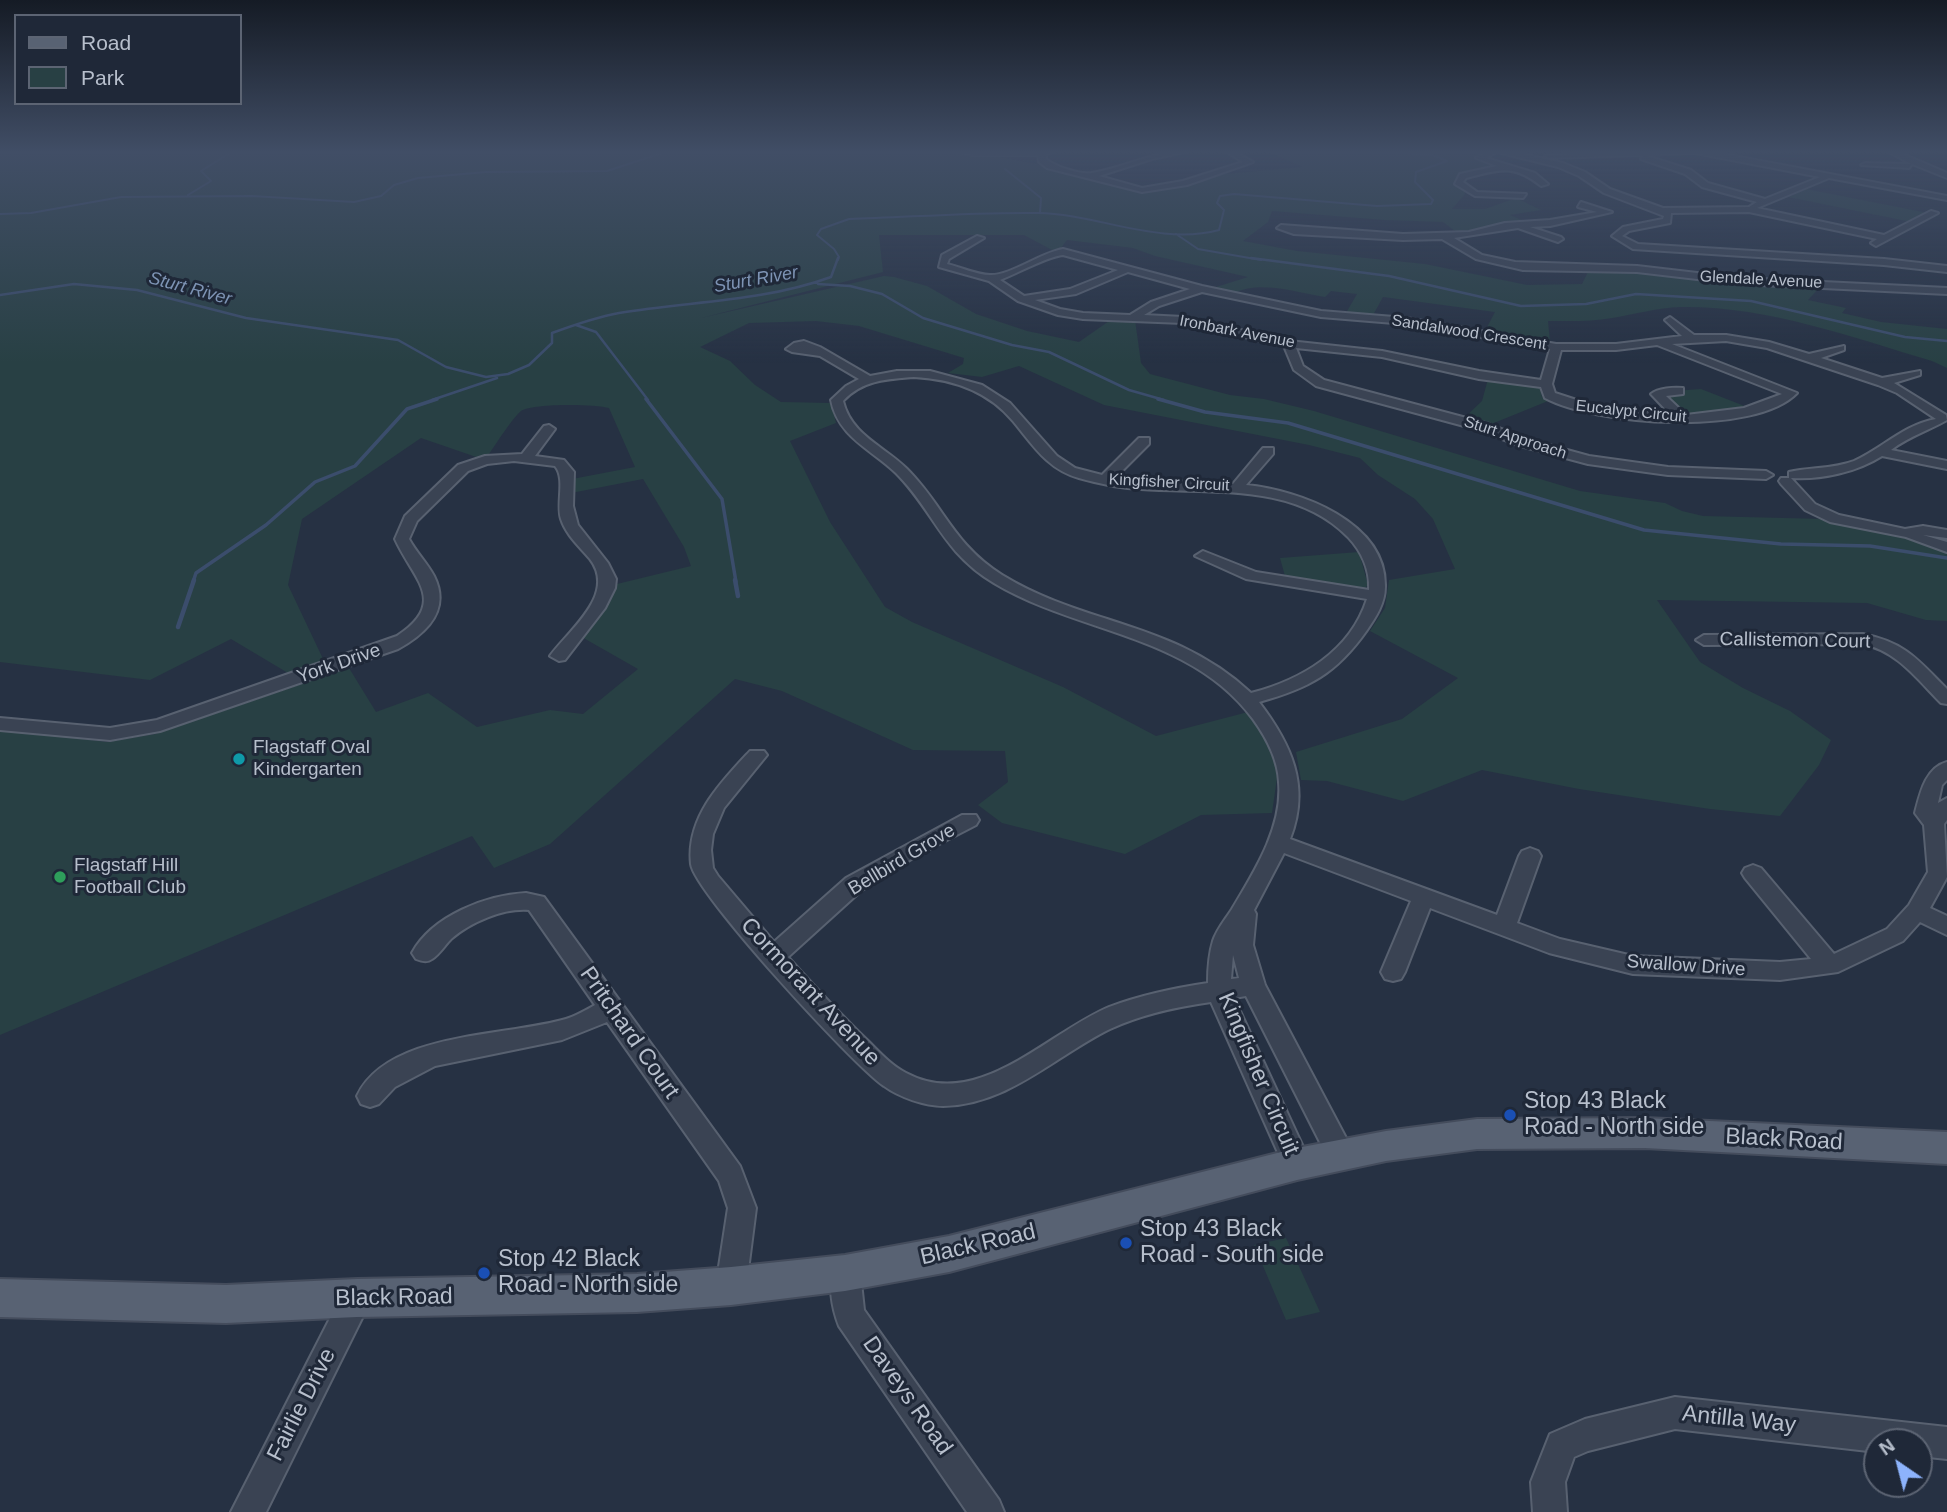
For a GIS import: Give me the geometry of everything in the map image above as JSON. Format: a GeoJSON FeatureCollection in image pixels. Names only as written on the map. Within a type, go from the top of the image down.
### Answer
{"type":"FeatureCollection","features":[{"type":"Feature","properties":{"kind":"main road","name":"Black Road"},"geometry":{"type":"LineString","coordinates":[[0,1298],[226,1304],[357,1298],[637,1293],[731,1286],[845,1273],[949,1254],[1297,1164],[1477,1134],[1645,1133],[1947,1148]]}},
{"type":"Feature","properties":{"kind":"street"},"geometry":{"type":"LineString","coordinates":[[1304,230],[1376,236],[1444,236],[1558,222]]}},
{"type":"Feature","properties":{"kind":"street"},"geometry":{"type":"LineString","coordinates":[[1664,222],[1626,229],[1619,233],[1617,239],[1650,249],[1947,269]]}},
{"type":"Feature","properties":{"kind":"street"},"geometry":{"type":"LineString","coordinates":[[1808,222],[1885,238]]}},
{"type":"Feature","properties":{"kind":"street"},"geometry":{"type":"LineString","coordinates":[[1844,260],[1917,222]]}},
{"type":"Feature","properties":{"kind":"street"},"geometry":{"type":"LineString","coordinates":[[1517,225],[1549,238]]}},
{"type":"Feature","properties":{"kind":"street"},"geometry":{"type":"LineString","coordinates":[[1376,236],[1382,250]]}},
{"type":"Feature","properties":{"kind":"street","name":"Glendale Avenue"},"geometry":{"type":"LineString","coordinates":[[1444,236],[1479,257],[1546,270],[1637,269],[1740,281],[1947,291]]}},
{"type":"Feature","properties":{"kind":"street","name":"Ironbark Avenue"},"geometry":{"type":"LineString","coordinates":[[980,238],[945,257],[941,263],[952,270],[992,279],[1022,299],[1058,312],[1183,320],[1289,344],[1382,354],[1479,375],[1546,384]]}},
{"type":"Feature","properties":{"kind":"street","name":"Sandalwood Crescent"},"geometry":{"type":"LineString","coordinates":[[992,279],[1031,265],[1050,254],[1063,252],[1201,289],[1321,314],[1428,324],[1556,347],[1616,347],[1691,338],[1753,338],[1901,390],[1943,422]]}},
{"type":"Feature","properties":{"kind":"street"},"geometry":{"type":"LineString","coordinates":[[1022,299],[1072,292],[1126,270]]}},
{"type":"Feature","properties":{"kind":"street"},"geometry":{"type":"LineString","coordinates":[[1131,318],[1155,304],[1201,289]]}},
{"type":"Feature","properties":{"kind":"street"},"geometry":{"type":"LineString","coordinates":[[1670,320],[1691,338]]}},
{"type":"Feature","properties":{"kind":"street","name":"Eucalypt Circuit"},"geometry":{"type":"LineString","coordinates":[[1546,384],[1549,395],[1568,405],[1682,419],[1730,413],[1764,405],[1791,393],[1660,343]]}},
{"type":"Feature","properties":{"kind":"street","name":"Sturt Approach"},"geometry":{"type":"LineString","coordinates":[[1289,344],[1298,368],[1320,383],[1484,426],[1522,442],[1566,455],[1668,471],[1790,478]]}},
{"type":"Feature","properties":{"kind":"street"},"geometry":{"type":"LineString","coordinates":[[1546,384],[1556,347]]}},
{"type":"Feature","properties":{"kind":"street"},"geometry":{"type":"LineString","coordinates":[[1810,358],[1840,348]]}},
{"type":"Feature","properties":{"kind":"street"},"geometry":{"type":"LineString","coordinates":[[822,353],[869,379]]}},
{"type":"Feature","properties":{"kind":"street"},"geometry":{"type":"LineString","coordinates":[[1882,382],[1916,373]]}},
{"type":"Feature","properties":{"kind":"street","name":"Kingfisher Circuit"},"geometry":{"type":"LineString","coordinates":[[1297,1164],[1220,991],[1224,943],[1280,843],[1291,779],[1286,758],[1271,729],[1247,698],[1206,665],[1152,637],[1057,606],[1005,583],[970,558],[948,536],[916,488],[901,471],[849,429],[838,415],[836,400],[846,389],[869,379],[905,374],[938,375],[985,390],[1017,418],[1033,442],[1052,461],[1079,474],[1119,483],[1238,486],[1298,500],[1328,514],[1359,539],[1377,569],[1377,596]]}},
{"type":"Feature","properties":{"kind":"street"},"geometry":{"type":"LineString","coordinates":[[1679,391],[1657,394],[1682,419]]}},
{"type":"Feature","properties":{"kind":"street"},"geometry":{"type":"LineString","coordinates":[[1943,422],[1924,424],[1912,429],[1881,452],[1845,468],[1790,478],[1810,507],[1828,517],[1863,527],[1905,533],[1947,547]]}},
{"type":"Feature","properties":{"kind":"street"},"geometry":{"type":"LineString","coordinates":[[527,457],[550,429]]}},
{"type":"Feature","properties":{"kind":"street"},"geometry":{"type":"LineString","coordinates":[[1104,481],[1144,441]]}},
{"type":"Feature","properties":{"kind":"street"},"geometry":{"type":"LineString","coordinates":[[1238,486],[1268,451]]}},
{"type":"Feature","properties":{"kind":"street"},"geometry":{"type":"LineString","coordinates":[[1881,452],[1947,465]]}},
{"type":"Feature","properties":{"kind":"street","name":"York Drive"},"geometry":{"type":"LineString","coordinates":[[0,724],[110,734],[160,725],[393,645],[418,632],[432,613],[432,592],[426,575],[402,539],[410,519],[463,468],[485,460],[527,457],[559,463],[567,472],[566,507],[571,524],[602,566],[608,579],[603,597],[559,656]]}},
{"type":"Feature","properties":{"kind":"street"},"geometry":{"type":"LineString","coordinates":[[1905,533],[1923,530],[1947,534]]}},
{"type":"Feature","properties":{"kind":"street"},"geometry":{"type":"LineString","coordinates":[[1203,556],[1252,576],[1377,596],[1370,614],[1334,663],[1296,687],[1247,698]]}},
{"type":"Feature","properties":{"kind":"street","name":"Callistemon Court"},"geometry":{"type":"LineString","coordinates":[[1704,639],[1873,641],[1901,653],[1947,699]]}},
{"type":"Feature","properties":{"kind":"street","name":"Cormorant Avenue"},"geometry":{"type":"LineString","coordinates":[[757,755],[720,796],[701,834],[702,871],[773,957],[867,1058],[893,1079],[941,1096],[973,1092],[1002,1081],[1118,1014],[1174,999],[1253,985]]}},
{"type":"Feature","properties":{"kind":"street","name":"Swallow Drive"},"geometry":{"type":"LineString","coordinates":[[1280,843],[1557,947],[1633,965],[1780,971],[1830,966],[1895,935],[1917,911],[1939,872],[1934,824],[1925,813],[1933,783],[1947,768]]}},
{"type":"Feature","properties":{"kind":"street"},"geometry":{"type":"LineString","coordinates":[[1934,824],[1947,805]]}},
{"type":"Feature","properties":{"kind":"street","name":"Bellbird Grove"},"geometry":{"type":"LineString","coordinates":[[773,957],[854,884],[969,820]]}},
{"type":"Feature","properties":{"kind":"street"},"geometry":{"type":"LineString","coordinates":[[1504,928],[1530,856]]}},
{"type":"Feature","properties":{"kind":"street"},"geometry":{"type":"LineString","coordinates":[[1753,873],[1830,966]]}},
{"type":"Feature","properties":{"kind":"street"},"geometry":{"type":"LineString","coordinates":[[1393,972],[1424,897]]}},
{"type":"Feature","properties":{"kind":"street","name":"Pritchard Court"},"geometry":{"type":"LineString","coordinates":[[424,953],[447,930],[501,904],[523,898],[536,903],[730,1175],[742,1208],[731,1286]]}},
{"type":"Feature","properties":{"kind":"street","name":"Kingfisher Circuit"},"geometry":{"type":"LineString","coordinates":[[1245,906],[1242,944],[1253,985],[1341,1155]]}},
{"type":"Feature","properties":{"kind":"street"},"geometry":{"type":"LineString","coordinates":[[1917,911],[1947,926]]}},
{"type":"Feature","properties":{"kind":"street"},"geometry":{"type":"LineString","coordinates":[[370,1096],[390,1075],[440,1054],[564,1030],[611,1008]]}},
{"type":"Feature","properties":{"kind":"street","name":"Daveys Road"},"geometry":{"type":"LineString","coordinates":[[845,1273],[850,1315],[987,1512]]}},
{"type":"Feature","properties":{"kind":"street","name":"Fairlie Drive"},"geometry":{"type":"LineString","coordinates":[[248,1512],[357,1298]]}},
{"type":"Feature","properties":{"kind":"street","name":"Antilla Way"},"geometry":{"type":"LineString","coordinates":[[1550,1512],[1548,1482],[1562,1446],[1585,1435],[1675,1413],[1947,1443]]}},
{"type":"Feature","properties":{"kind":"green space"},"geometry":{"type":"Polygon","coordinates":[[[0,222],[1268,222],[1243,241],[1297,251],[1425,264],[1527,285],[1582,284],[1589,270],[1610,270],[1821,286],[1808,300],[1846,308],[1842,313],[1881,322],[1947,329],[1947,368],[1840,333],[1777,317],[1713,308],[1681,307],[1596,320],[1548,321],[1550,342],[1485,331],[1495,312],[1383,297],[1373,315],[1346,313],[1357,294],[1331,291],[1325,297],[1267,287],[1235,293],[1213,288],[1248,277],[1155,256],[1133,248],[1067,240],[1060,249],[1052,250],[1024,235],[879,235],[883,272],[701,318],[884,276],[927,286],[976,314],[1027,331],[1079,342],[1112,319],[1135,320],[1141,363],[1150,374],[1230,395],[1264,399],[1314,411],[1580,491],[1665,503],[1703,516],[1824,519],[1860,529],[1904,535],[1947,551],[1947,621],[1926,620],[1867,603],[1657,600],[1700,662],[1743,688],[1790,711],[1831,740],[1819,765],[1780,816],[1710,809],[1579,789],[1482,770],[1403,801],[1327,781],[1301,780],[1296,752],[1402,719],[1458,678],[1370,631],[1385,608],[1389,580],[1455,569],[1433,519],[1415,499],[1378,475],[1360,458],[1309,445],[1104,405],[1019,366],[982,377],[948,373],[963,364],[964,358],[859,326],[816,321],[749,323],[700,347],[730,361],[755,385],[781,402],[831,403],[836,423],[790,441],[830,522],[885,607],[912,622],[1063,687],[1156,736],[1248,712],[1266,741],[1278,771],[1272,813],[1201,815],[1125,854],[1002,823],[978,805],[1008,782],[1005,751],[913,750],[782,691],[735,679],[550,844],[494,868],[472,836],[0,1035],[0,729],[107,742],[155,734],[349,668],[376,712],[428,693],[477,727],[550,710],[583,714],[638,669],[580,636],[601,612],[617,584],[691,566],[684,547],[643,479],[566,494],[567,480],[635,467],[609,408],[550,405],[528,408],[517,414],[485,460],[421,438],[302,519],[288,585],[324,661],[288,673],[231,639],[150,680],[0,662],[0,222]]]}},
{"type":"Feature","properties":{"kind":"green space"},"geometry":{"type":"Polygon","coordinates":[[[1430,222],[1529,223],[1459,234],[1443,222],[1430,222]]]}},
{"type":"Feature","properties":{"kind":"green space"},"geometry":{"type":"Polygon","coordinates":[[[1488,379],[1535,385],[1540,388],[1542,397],[1548,401],[1489,425],[1464,418],[1482,401],[1488,379]]]}},
{"type":"Feature","properties":{"kind":"green space"},"geometry":{"type":"Polygon","coordinates":[[[1701,389],[1747,407],[1693,417],[1682,414],[1660,392],[1701,389]]]}},
{"type":"Feature","properties":{"kind":"green space"},"geometry":{"type":"Polygon","coordinates":[[[1359,552],[1368,585],[1364,589],[1293,580],[1285,576],[1280,558],[1359,552]]]}},
{"type":"Feature","properties":{"kind":"green space"},"geometry":{"type":"Polygon","coordinates":[[[1286,1238],[1320,1312],[1286,1320],[1254,1245],[1286,1238]]]}},
{"type":"Feature","properties":{"kind":"waterway","name":"Sturt River"},"geometry":{"type":"LineString","coordinates":[[838,260],[834,249],[817,235],[821,229],[842,222]]}},
{"type":"Feature","properties":{"kind":"waterway","name":"Sturt River"},"geometry":{"type":"LineString","coordinates":[[1100,222],[1176,234]]}},
{"type":"Feature","properties":{"kind":"waterway","name":"Sturt River"},"geometry":{"type":"LineString","coordinates":[[1176,234],[1219,230],[1221,222]]}},
{"type":"Feature","properties":{"kind":"waterway"},"geometry":{"type":"LineString","coordinates":[[1176,234],[1198,249],[1261,260]]}},
{"type":"Feature","properties":{"kind":"waterway","name":"Sturt River"},"geometry":{"type":"LineString","coordinates":[[0,295],[74,284],[137,290],[246,318],[398,340],[446,367],[486,377],[508,374],[529,365],[552,343],[552,333],[577,324],[619,313],[753,296],[805,285],[831,277],[838,258]]}},
{"type":"Feature","properties":{"kind":"waterway"},"geometry":{"type":"LineString","coordinates":[[1251,258],[1389,276],[1521,306],[1586,304],[1636,294],[1751,301],[1905,337],[1947,341]]}},
{"type":"Feature","properties":{"kind":"waterway"},"geometry":{"type":"LineString","coordinates":[[818,284],[850,286],[882,294],[923,318],[1012,345],[1049,352],[1129,390],[1164,400]]}},
{"type":"Feature","properties":{"kind":"waterway"},"geometry":{"type":"LineString","coordinates":[[576,325],[596,332],[648,400]]}},
{"type":"Feature","properties":{"kind":"waterway"},"geometry":{"type":"LineString","coordinates":[[432,400],[497,378]]}},
{"type":"Feature","properties":{"kind":"waterway"},"geometry":{"type":"LineString","coordinates":[[193,582],[196,573],[266,525],[315,482],[355,466],[407,409],[437,399]]}},
{"type":"Feature","properties":{"kind":"waterway"},"geometry":{"type":"LineString","coordinates":[[646,399],[722,499],[736,582]]}},
{"type":"Feature","properties":{"kind":"waterway"},"geometry":{"type":"LineString","coordinates":[[1158,399],[1205,412],[1288,423],[1644,530],[1781,544],[1870,546],[1947,558]]}},
{"type":"Feature","properties":{"kind":"waterway"},"geometry":{"type":"LineString","coordinates":[[178,627],[194,580]]}},
{"type":"Feature","properties":{"kind":"waterway"},"geometry":{"type":"LineString","coordinates":[[735,580],[738,596]]}},
{"type":"Feature","properties":{"kind":"place","name":"Flagstaff Oval Kindergarten"},"geometry":{"type":"Point","coordinates":[239,759]}},
{"type":"Feature","properties":{"kind":"place","name":"Flagstaff Hill Football Club"},"geometry":{"type":"Point","coordinates":[60,877]}},
{"type":"Feature","properties":{"kind":"place","name":"Stop 43 Black Road - North side"},"geometry":{"type":"Point","coordinates":[1510,1115]}},
{"type":"Feature","properties":{"kind":"place","name":"Stop 43 Black Road - South side"},"geometry":{"type":"Point","coordinates":[1126,1243]}},
{"type":"Feature","properties":{"kind":"place","name":"Stop 42 Black Road - North side"},"geometry":{"type":"Point","coordinates":[484,1273]}}]}
